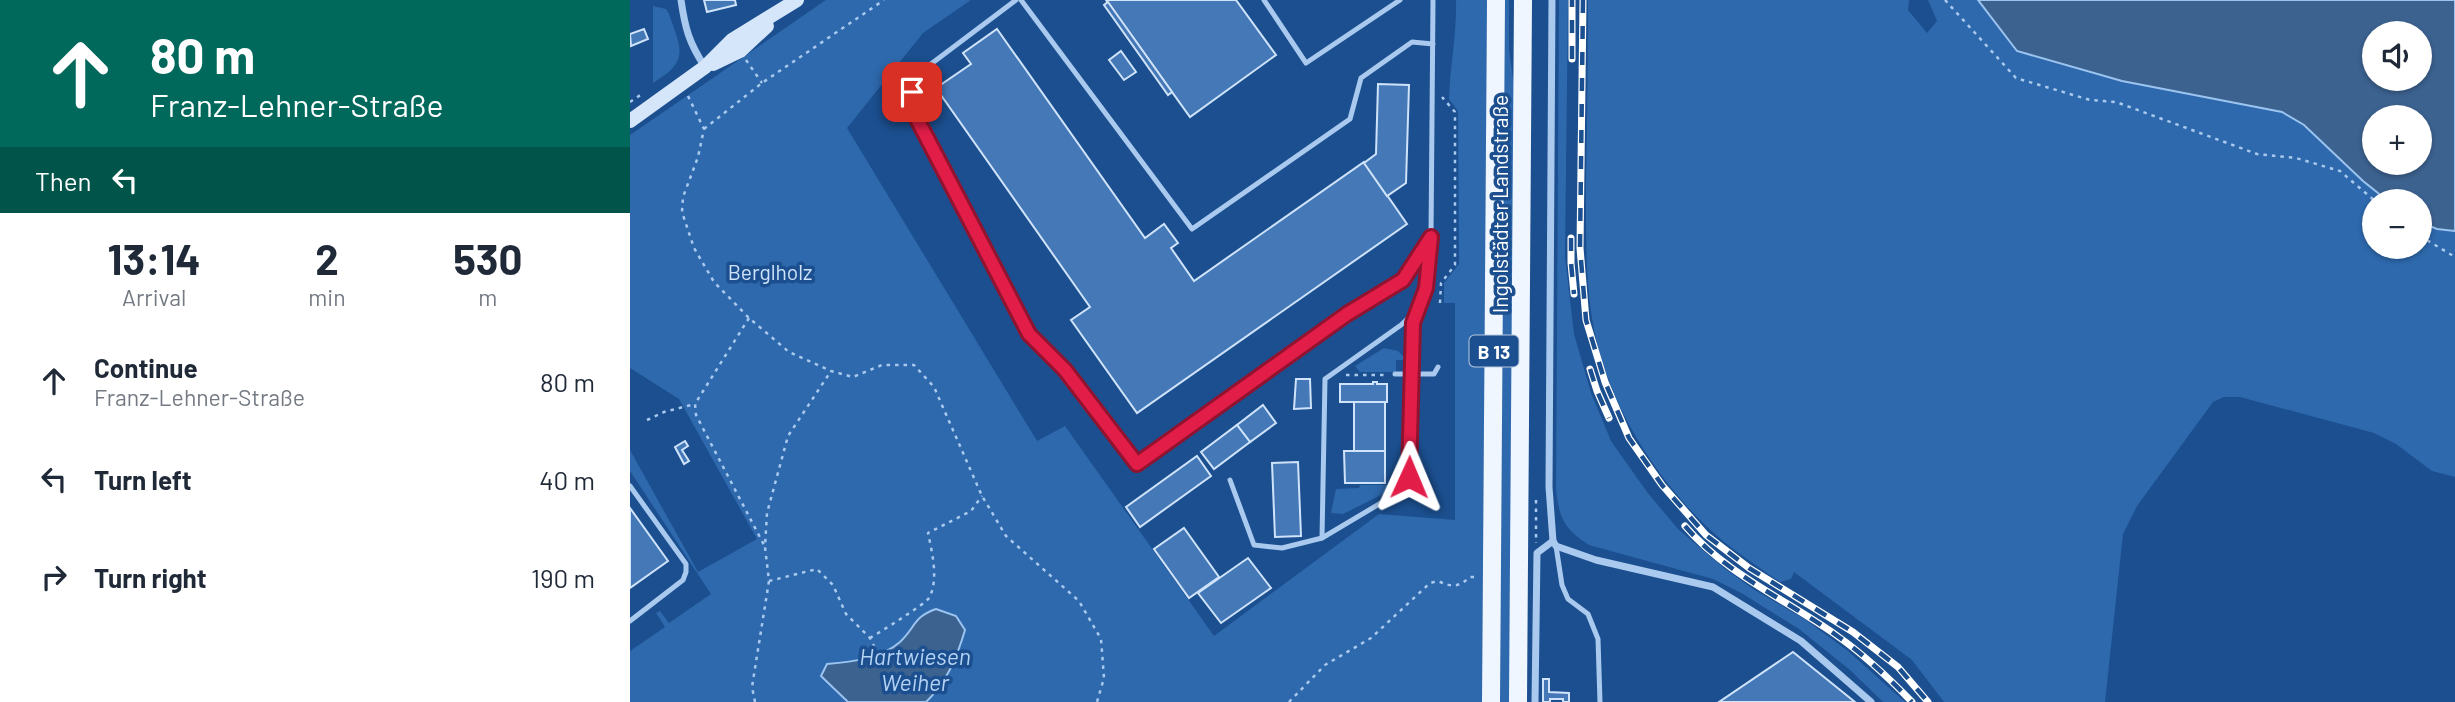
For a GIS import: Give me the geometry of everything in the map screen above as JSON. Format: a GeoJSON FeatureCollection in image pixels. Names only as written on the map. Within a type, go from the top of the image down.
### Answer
{"type":"FeatureCollection","features":[{"type":"Feature","properties":{"kind":"main road","name":"Ingolstädter Landstraße"},"geometry":{"type":"LineString","coordinates":[[1491,702],[1496,0]]}},
{"type":"Feature","properties":{"kind":"main road","name":"Ingolstädter Landstraße"},"geometry":{"type":"LineString","coordinates":[[1518,702],[1523,0]]}},
{"type":"Feature","properties":{"kind":"main road"},"geometry":{"type":"LineString","coordinates":[[630,121],[705,67],[740,51],[795,2]]}},
{"type":"Feature","properties":{"kind":"street"},"geometry":{"type":"LineString","coordinates":[[681,0],[685,30],[705,67]]}},
{"type":"Feature","properties":{"kind":"street"},"geometry":{"type":"LineString","coordinates":[[1552,0],[1549,487],[1555,543]]}},
{"type":"Feature","properties":{"kind":"street"},"geometry":{"type":"LineString","coordinates":[[1535,702],[1537,553],[1555,543]]}},
{"type":"Feature","properties":{"kind":"street"},"geometry":{"type":"LineString","coordinates":[[1555,543],[1596,560],[1713,587],[1801,641],[1871,702]]}},
{"type":"Feature","properties":{"kind":"lane"},"geometry":{"type":"LineString","coordinates":[[1431,237],[1403,280],[1347,314],[1137,464],[1065,370],[1029,334],[915,115],[912,92],[923,70],[1018,0],[1192,229],[1350,119],[1361,78],[1412,43],[1433,44]]}},
{"type":"Feature","properties":{"kind":"lane"},"geometry":{"type":"LineString","coordinates":[[1264,0],[1306,63],[1400,0]]}},
{"type":"Feature","properties":{"kind":"lane"},"geometry":{"type":"LineString","coordinates":[[1230,480],[1254,545],[1282,548],[1322,538],[1396,494],[1409,477],[1413,323],[1428,277],[1431,237],[1433,0]]}},
{"type":"Feature","properties":{"kind":"lane"},"geometry":{"type":"LineString","coordinates":[[1322,538],[1325,379],[1370,345],[1401,326],[1418,309]]}},
{"type":"Feature","properties":{"kind":"lane"},"geometry":{"type":"LineString","coordinates":[[1395,374],[1434,374],[1438,367]]}},
{"type":"Feature","properties":{"kind":"lane"},"geometry":{"type":"LineString","coordinates":[[630,486],[686,564],[686,572],[683,580],[630,621]]}},
{"type":"Feature","properties":{"kind":"lane"},"geometry":{"type":"LineString","coordinates":[[1555,543],[1562,585],[1568,599],[1588,614],[1598,639],[1600,702]]}},
{"type":"Feature","properties":{"kind":"path"},"geometry":{"type":"LineString","coordinates":[[704,129],[762,83],[884,0]]}},
{"type":"Feature","properties":{"kind":"path"},"geometry":{"type":"LineString","coordinates":[[1945,0],[2016,78],[2090,100],[2116,102],[2257,153],[2296,158],[2340,171],[2362,190]]}},
{"type":"Feature","properties":{"kind":"path"},"geometry":{"type":"LineString","coordinates":[[743,55],[762,83]]}},
{"type":"Feature","properties":{"kind":"path"},"geometry":{"type":"LineString","coordinates":[[682,84],[704,129],[698,157],[683,197],[684,223],[694,248],[714,282],[789,352],[831,371],[853,377],[882,365],[914,365],[934,387],[982,496],[1006,536],[1079,601],[1101,639],[1104,678],[1097,702]]}},
{"type":"Feature","properties":{"kind":"path"},"geometry":{"type":"LineString","coordinates":[[1433,87],[1455,112],[1455,265],[1441,283],[1440,303]]}},
{"type":"Feature","properties":{"kind":"path"},"geometry":{"type":"LineString","coordinates":[[2432,243],[2455,257]]}},
{"type":"Feature","properties":{"kind":"path"},"geometry":{"type":"LineString","coordinates":[[750,318],[695,404],[696,415],[765,547]]}},
{"type":"Feature","properties":{"kind":"path"},"geometry":{"type":"LineString","coordinates":[[755,702],[752,687],[769,582],[765,547],[767,513],[788,436],[831,371]]}},
{"type":"Feature","properties":{"kind":"path"},"geometry":{"type":"LineString","coordinates":[[1329,376],[1395,374]]}},
{"type":"Feature","properties":{"kind":"path"},"geometry":{"type":"LineString","coordinates":[[1375,375],[1375,382]]}},
{"type":"Feature","properties":{"kind":"path"},"geometry":{"type":"LineString","coordinates":[[647,420],[664,412],[695,404]]}},
{"type":"Feature","properties":{"kind":"path"},"geometry":{"type":"LineString","coordinates":[[870,638],[928,600],[932,587],[934,558],[928,533],[971,511],[982,496]]}},
{"type":"Feature","properties":{"kind":"path"},"geometry":{"type":"LineString","coordinates":[[769,582],[817,569],[833,585],[846,614],[870,638],[878,654]]}},
{"type":"Feature","properties":{"kind":"path"},"geometry":{"type":"LineString","coordinates":[[1289,702],[1325,665],[1371,638],[1430,583],[1438,581],[1450,586],[1461,586],[1469,577],[1493,577]]}},
{"type":"Feature","properties":{"kind":"green space","name":"Berglholz"},"geometry":{"type":"Polygon","coordinates":[[[826,0],[971,0],[923,33],[847,128],[1037,441],[1065,426],[1214,636],[1379,514],[1455,520],[1455,303],[1444,303],[1444,283],[1459,264],[1458,111],[1449,99],[1456,0],[1487,0],[1482,702],[630,702],[630,651],[665,627],[656,613],[660,611],[669,623],[711,594],[630,471],[630,450],[698,572],[757,539],[679,399],[630,368],[630,135],[826,0]]]}},
{"type":"Feature","properties":{"kind":"green space"},"geometry":{"type":"Polygon","coordinates":[[[1504,0],[1509,0],[1509,50],[1515,92],[1511,702],[1499,702],[1504,0]]]}},
{"type":"Feature","properties":{"kind":"green space"},"geometry":{"type":"Polygon","coordinates":[[[1559,0],[1568,0],[1565,257],[1574,334],[1591,393],[1611,441],[1647,492],[1678,529],[1753,589],[1806,620],[1848,651],[1905,702],[1883,702],[1850,670],[1799,629],[1743,594],[1713,579],[1589,545],[1564,522],[1556,489],[1559,0]]]}},
{"type":"Feature","properties":{"kind":"green space"},"geometry":{"type":"Polygon","coordinates":[[[1588,0],[1909,0],[1908,10],[1927,33],[1937,21],[1928,0],[1978,0],[2017,51],[2122,81],[2282,112],[2296,121],[2374,189],[2362,189],[2362,259],[2432,259],[2432,227],[2455,231],[2455,477],[2432,471],[2396,444],[2374,433],[2240,397],[2224,397],[2213,402],[2137,506],[2123,534],[2105,702],[1944,702],[1912,660],[1794,572],[1791,579],[1780,582],[1714,533],[1686,505],[1652,462],[1624,415],[1603,365],[1596,339],[1588,282],[1588,0]]]}},
{"type":"Feature","properties":{"kind":"green space"},"geometry":{"type":"Polygon","coordinates":[[[653,6],[666,9],[669,14],[677,37],[679,54],[673,68],[653,83],[653,6]]]}},
{"type":"Feature","properties":{"kind":"green space"},"geometry":{"type":"Polygon","coordinates":[[[1384,348],[1398,351],[1405,358],[1396,360],[1396,372],[1360,372],[1355,366],[1384,348]]]}},
{"type":"Feature","properties":{"kind":"green space"},"geometry":{"type":"Polygon","coordinates":[[[1360,485],[1391,485],[1391,490],[1343,514],[1331,513],[1336,489],[1359,488],[1360,485]]]}},
{"type":"Feature","properties":{"kind":"water"},"geometry":{"type":"Polygon","coordinates":[[[1978,0],[2455,0],[2455,231],[2432,227],[2432,189],[2373,189],[2304,125],[2282,112],[2122,81],[2017,51],[1978,0]]]}},
{"type":"Feature","properties":{"kind":"water","name":"Hartwiesen Weiher"},"geometry":{"type":"Polygon","coordinates":[[[936,609],[956,616],[965,630],[950,669],[926,702],[848,702],[821,676],[827,664],[865,659],[892,648],[919,619],[936,609]]]}},
{"type":"Feature","properties":{"kind":"building"},"geometry":{"type":"Polygon","coordinates":[[[704,0],[735,0],[736,5],[707,12],[704,0]]]}},
{"type":"Feature","properties":{"kind":"building"},"geometry":{"type":"Polygon","coordinates":[[[1106,0],[1236,0],[1276,55],[1190,117],[1106,0]]]}},
{"type":"Feature","properties":{"kind":"building"},"geometry":{"type":"Polygon","coordinates":[[[1108,2],[1172,92],[1168,95],[1104,5],[1108,2]]]}},
{"type":"Feature","properties":{"kind":"building"},"geometry":{"type":"Polygon","coordinates":[[[644,29],[648,39],[631,46],[630,34],[644,29]]]}},
{"type":"Feature","properties":{"kind":"building"},"geometry":{"type":"Polygon","coordinates":[[[997,29],[1145,238],[1164,224],[1178,243],[1171,248],[1194,281],[1364,162],[1407,224],[1137,413],[1071,320],[1090,307],[936,88],[971,64],[963,53],[997,29]]]}},
{"type":"Feature","properties":{"kind":"building"},"geometry":{"type":"Polygon","coordinates":[[[1121,51],[1136,72],[1124,80],[1109,60],[1121,51]]]}},
{"type":"Feature","properties":{"kind":"building"},"geometry":{"type":"Polygon","coordinates":[[[1378,84],[1409,85],[1406,183],[1387,196],[1364,163],[1376,154],[1378,84]]]}},
{"type":"Feature","properties":{"kind":"building"},"geometry":{"type":"Polygon","coordinates":[[[1296,379],[1310,379],[1311,408],[1294,409],[1296,379]]]}},
{"type":"Feature","properties":{"kind":"building"},"geometry":{"type":"Polygon","coordinates":[[[1340,384],[1387,384],[1387,402],[1340,402],[1340,384]]]}},
{"type":"Feature","properties":{"kind":"building"},"geometry":{"type":"Polygon","coordinates":[[[1354,402],[1385,402],[1385,451],[1354,451],[1354,402]]]}},
{"type":"Feature","properties":{"kind":"building"},"geometry":{"type":"Polygon","coordinates":[[[1263,405],[1276,423],[1250,442],[1237,425],[1263,405]]]}},
{"type":"Feature","properties":{"kind":"building"},"geometry":{"type":"Polygon","coordinates":[[[1237,425],[1250,442],[1214,469],[1201,452],[1237,425]]]}},
{"type":"Feature","properties":{"kind":"building"},"geometry":{"type":"Polygon","coordinates":[[[685,441],[688,446],[682,450],[689,461],[684,464],[675,447],[685,441]]]}},
{"type":"Feature","properties":{"kind":"building"},"geometry":{"type":"Polygon","coordinates":[[[1344,451],[1385,451],[1385,483],[1345,483],[1344,451]]]}},
{"type":"Feature","properties":{"kind":"building"},"geometry":{"type":"Polygon","coordinates":[[[1197,456],[1211,476],[1140,527],[1126,507],[1197,456]]]}},
{"type":"Feature","properties":{"kind":"building"},"geometry":{"type":"Polygon","coordinates":[[[1298,462],[1301,536],[1275,537],[1272,463],[1298,462]]]}},
{"type":"Feature","properties":{"kind":"building"},"geometry":{"type":"Polygon","coordinates":[[[630,508],[668,561],[630,588],[630,508]]]}},
{"type":"Feature","properties":{"kind":"building"},"geometry":{"type":"Polygon","coordinates":[[[1184,528],[1219,577],[1189,598],[1154,549],[1184,528]]]}},
{"type":"Feature","properties":{"kind":"building"},"geometry":{"type":"Polygon","coordinates":[[[1248,558],[1271,588],[1221,623],[1198,593],[1248,558]]]}},
{"type":"Feature","properties":{"kind":"building"},"geometry":{"type":"Polygon","coordinates":[[[1793,652],[1855,702],[1719,702],[1793,652]]]}},
{"type":"Feature","properties":{"kind":"building"},"geometry":{"type":"Polygon","coordinates":[[[1543,679],[1549,679],[1549,692],[1569,693],[1569,702],[1550,699],[1550,702],[1543,702],[1543,679]]]}},
{"type":"Feature","properties":{"kind":"railway"},"geometry":{"type":"LineString","coordinates":[[1572,0],[1572,59]]}},
{"type":"Feature","properties":{"kind":"railway"},"geometry":{"type":"LineString","coordinates":[[1583,0],[1580,248],[1586,320],[1605,382],[1629,438],[1662,485],[1706,535],[1749,568],[1853,632],[1898,667],[1928,702]]}},
{"type":"Feature","properties":{"kind":"railway"},"geometry":{"type":"LineString","coordinates":[[1571,238],[1574,294]]}},
{"type":"Feature","properties":{"kind":"railway"},"geometry":{"type":"LineString","coordinates":[[1590,369],[1609,418]]}},
{"type":"Feature","properties":{"kind":"railway"},"geometry":{"type":"LineString","coordinates":[[1685,526],[1701,543],[1737,572],[1846,642],[1912,702]]}},
{"type":"Feature","properties":{"kind":"route"},"geometry":{"type":"LineString","coordinates":[[912,92],[915,115],[1029,334],[1065,370],[1137,464],[1347,314],[1403,280],[1431,237],[1426,288],[1413,323],[1409,477]]}}]}
